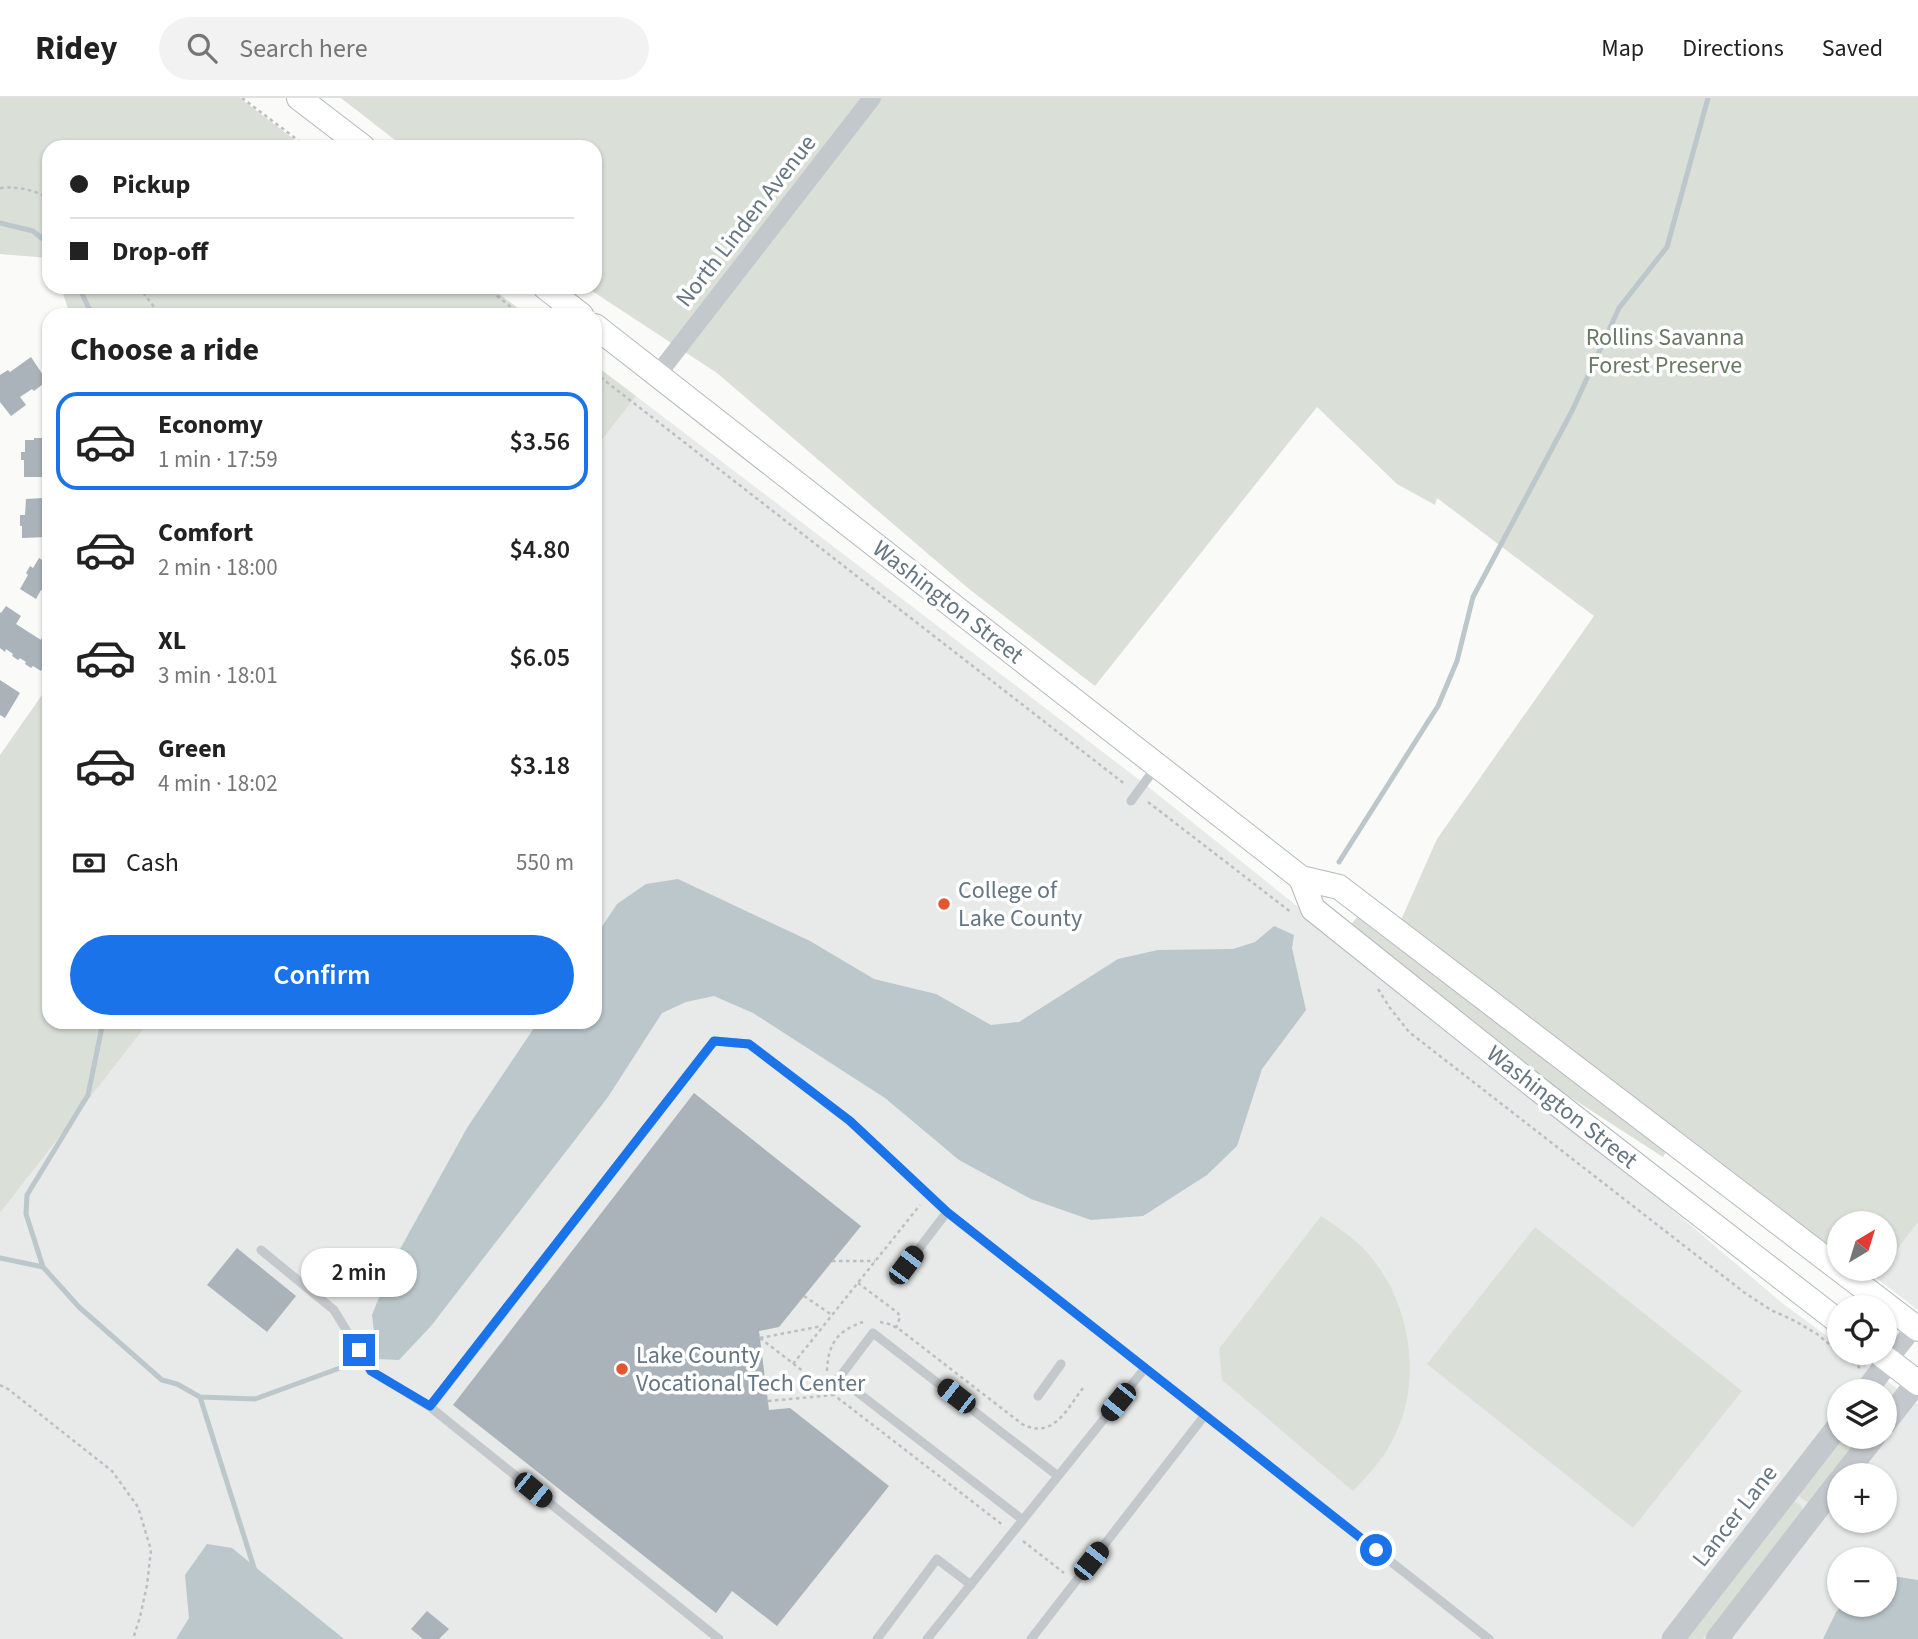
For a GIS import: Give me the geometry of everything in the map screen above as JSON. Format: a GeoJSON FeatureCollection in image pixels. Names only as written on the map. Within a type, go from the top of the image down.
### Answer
{"type":"FeatureCollection","features":[{"type":"Feature","properties":{"kind":"main road"},"geometry":{"type":"LineString","coordinates":[[299,98],[354,140]]}},
{"type":"Feature","properties":{"kind":"main road"},"geometry":{"type":"LineString","coordinates":[[554,294],[572,308]]}},
{"type":"Feature","properties":{"kind":"main road","name":"Washington Street"},"geometry":{"type":"LineString","coordinates":[[602,331],[1301,878],[1339,887],[1827,1260]]}},
{"type":"Feature","properties":{"kind":"main road","name":"Washington Street"},"geometry":{"type":"LineString","coordinates":[[1301,878],[1313,909],[1538,1089],[1827,1313]]}},
{"type":"Feature","properties":{"kind":"main road","name":"Washington Street"},"geometry":{"type":"LineString","coordinates":[[1855,1281],[1917,1327]]}},
{"type":"Feature","properties":{"kind":"main road"},"geometry":{"type":"LineString","coordinates":[[1895,1365],[1918,1382]]}},
{"type":"Feature","properties":{"kind":"street","name":"North Linden Avenue"},"geometry":{"type":"LineString","coordinates":[[658,374],[872,98]]}},
{"type":"Feature","properties":{"kind":"street"},"geometry":{"type":"LineString","coordinates":[[1897,1345],[1917,1327]]}},
{"type":"Feature","properties":{"kind":"street"},"geometry":{"type":"LineString","coordinates":[[1897,1408],[1918,1382]]}},
{"type":"Feature","properties":{"kind":"street","name":"Lancer Lane"},"geometry":{"type":"LineString","coordinates":[[1673,1639],[1827,1440]]}},
{"type":"Feature","properties":{"kind":"street"},"geometry":{"type":"LineString","coordinates":[[1853,1463],[1865,1449]]}},
{"type":"Feature","properties":{"kind":"street"},"geometry":{"type":"LineString","coordinates":[[1717,1639],[1827,1497]]}},
{"type":"Feature","properties":{"kind":"lane"},"geometry":{"type":"LineString","coordinates":[[1134,797],[1157,766]]}},
{"type":"Feature","properties":{"kind":"lane"},"geometry":{"type":"LineString","coordinates":[[430,1406],[714,1041],[749,1044],[850,1121],[947,1212],[1489,1639]]}},
{"type":"Feature","properties":{"kind":"lane"},"geometry":{"type":"LineString","coordinates":[[894,1281],[947,1212]]}},
{"type":"Feature","properties":{"kind":"lane"},"geometry":{"type":"LineString","coordinates":[[261,1250],[334,1310],[371,1371],[430,1406],[719,1639]]}},
{"type":"Feature","properties":{"kind":"lane"},"geometry":{"type":"LineString","coordinates":[[1023,1520],[839,1378],[873,1333],[1058,1476]]}},
{"type":"Feature","properties":{"kind":"lane"},"geometry":{"type":"LineString","coordinates":[[1038,1396],[1061,1364]]}},
{"type":"Feature","properties":{"kind":"lane"},"geometry":{"type":"LineString","coordinates":[[928,1639],[1145,1368]]}},
{"type":"Feature","properties":{"kind":"lane"},"geometry":{"type":"LineString","coordinates":[[1031,1639],[1205,1415]]}},
{"type":"Feature","properties":{"kind":"lane"},"geometry":{"type":"LineString","coordinates":[[877,1639],[937,1559],[971,1585]]}},
{"type":"Feature","properties":{"kind":"path"},"geometry":{"type":"LineString","coordinates":[[242,98],[298,140]]}},
{"type":"Feature","properties":{"kind":"path"},"geometry":{"type":"LineString","coordinates":[[0,188],[14,186],[42,195]]}},
{"type":"Feature","properties":{"kind":"path"},"geometry":{"type":"LineString","coordinates":[[495,294],[512,308]]}},
{"type":"Feature","properties":{"kind":"path"},"geometry":{"type":"LineString","coordinates":[[602,379],[1134,797],[1295,915]]}},
{"type":"Feature","properties":{"kind":"path"},"geometry":{"type":"LineString","coordinates":[[1374,982],[1409,1032],[1745,1293],[1827,1342]]}},
{"type":"Feature","properties":{"kind":"path"},"geometry":{"type":"LineString","coordinates":[[793,1364],[929,1195]]}},
{"type":"Feature","properties":{"kind":"path"},"geometry":{"type":"LineString","coordinates":[[832,1261],[875,1262]]}},
{"type":"Feature","properties":{"kind":"path"},"geometry":{"type":"LineString","coordinates":[[858,1283],[898,1314],[900,1317],[896,1328]]}},
{"type":"Feature","properties":{"kind":"path"},"geometry":{"type":"LineString","coordinates":[[804,1296],[832,1315]]}},
{"type":"Feature","properties":{"kind":"path"},"geometry":{"type":"LineString","coordinates":[[824,1326],[760,1338],[1075,1582]]}},
{"type":"Feature","properties":{"kind":"path"},"geometry":{"type":"LineString","coordinates":[[0,1385],[52,1422],[112,1471],[138,1507],[150,1550],[147,1585],[133,1639]]}},
{"type":"Feature","properties":{"kind":"path"},"geometry":{"type":"LineString","coordinates":[[768,1401],[834,1395]]}},
{"type":"Feature","properties":{"kind":"shaded area","name":"College of Lake County"},"geometry":{"type":"Polygon","coordinates":[[[636,396],[1146,785],[1621,1166],[1782,1303],[1827,1336],[1827,1365],[1865,1365],[1884,1379],[1827,1379],[1827,1449],[1897,1449],[1897,1388],[1918,1404],[1918,1639],[0,1639],[0,1213],[144,1029],[602,1029],[602,440],[636,396]]]}},
{"type":"Feature","properties":{"kind":"shaded area"},"geometry":{"type":"Polygon","coordinates":[[[678,879],[810,941],[874,979],[936,994],[991,1025],[1019,1022],[1118,959],[1158,950],[1233,949],[1255,942],[1274,926],[1294,935],[1292,948],[1306,1010],[1262,1069],[1237,1146],[1207,1175],[1143,1216],[1091,1220],[1031,1199],[959,1160],[885,1098],[753,1013],[714,996],[686,1002],[662,1013],[608,1097],[431,1326],[399,1360],[377,1359],[372,1315],[394,1260],[467,1128],[533,1029],[602,1029],[602,926],[617,904],[646,884],[678,879]]]}},
{"type":"Feature","properties":{"kind":"shaded area"},"geometry":{"type":"Polygon","coordinates":[[[1918,1220],[1918,1310],[1880,1281],[1897,1281],[1897,1248],[1918,1220]]]}},
{"type":"Feature","properties":{"kind":"shaded area"},"geometry":{"type":"Polygon","coordinates":[[[207,1544],[232,1548],[344,1639],[176,1639],[189,1618],[185,1575],[207,1544]]]}},
{"type":"Feature","properties":{"kind":"shaded area"},"geometry":{"type":"Polygon","coordinates":[[[1897,1577],[1918,1580],[1918,1639],[1823,1639],[1834,1617],[1897,1617],[1897,1577]]]}},
{"type":"Feature","properties":{"kind":"green space"},"geometry":{"type":"Polygon","coordinates":[[[0,98],[240,98],[295,140],[42,140],[42,257],[0,254],[0,98]]]}},
{"type":"Feature","properties":{"kind":"green space","name":"Rollins Savanna Forest Preserve"},"geometry":{"type":"Polygon","coordinates":[[[341,98],[1918,98],[1918,1222],[1897,1249],[1897,1211],[1827,1211],[1827,1244],[1681,1132],[1588,1068],[1401,920],[1437,839],[1594,616],[1437,498],[1435,505],[1397,484],[1317,407],[1095,686],[969,589],[717,373],[597,294],[602,294],[602,140],[395,140],[341,98]]]}},
{"type":"Feature","properties":{"kind":"green space"},"geometry":{"type":"Polygon","coordinates":[[[63,294],[499,294],[518,308],[68,308],[63,294]]]}},
{"type":"Feature","properties":{"kind":"green space"},"geometry":{"type":"Polygon","coordinates":[[[602,370],[636,396],[602,440],[602,370]]]}},
{"type":"Feature","properties":{"kind":"green space"},"geometry":{"type":"Polygon","coordinates":[[[42,695],[42,1029],[144,1029],[0,1213],[0,755],[42,695]]]}},
{"type":"Feature","properties":{"kind":"green space"},"geometry":{"type":"Polygon","coordinates":[[[1357,917],[1667,1150],[1663,1157],[1553,1086],[1351,925],[1357,917]]]}},
{"type":"Feature","properties":{"kind":"green space"},"geometry":{"type":"Polygon","coordinates":[[[1321,1216],[1360,1245],[1386,1278],[1405,1326],[1409,1351],[1410,1377],[1399,1427],[1383,1456],[1353,1491],[1222,1380],[1219,1349],[1321,1216]]]}},
{"type":"Feature","properties":{"kind":"green space"},"geometry":{"type":"Polygon","coordinates":[[[1535,1227],[1742,1391],[1633,1528],[1427,1364],[1535,1227]]]}},
{"type":"Feature","properties":{"kind":"green space"},"geometry":{"type":"Polygon","coordinates":[[[1834,1449],[1852,1449],[1841,1463],[1827,1463],[1827,1480],[1809,1503],[1799,1494],[1834,1449]]]}},
{"type":"Feature","properties":{"kind":"green space"},"geometry":{"type":"Polygon","coordinates":[[[1794,1501],[1803,1510],[1703,1639],[1686,1639],[1794,1501]]]}},
{"type":"Feature","properties":{"kind":"building"},"geometry":{"type":"Polygon","coordinates":[[[31,357],[42,374],[42,385],[20,397],[26,405],[11,416],[0,402],[0,375],[8,370],[10,372],[31,357]]]}},
{"type":"Feature","properties":{"kind":"building"},"geometry":{"type":"Polygon","coordinates":[[[42,438],[42,477],[24,477],[21,452],[25,452],[25,440],[42,438]]]}},
{"type":"Feature","properties":{"kind":"building"},"geometry":{"type":"Polygon","coordinates":[[[42,498],[42,537],[22,538],[20,515],[25,515],[26,499],[42,498]]]}},
{"type":"Feature","properties":{"kind":"building"},"geometry":{"type":"Polygon","coordinates":[[[39,558],[42,560],[42,591],[36,599],[20,589],[30,566],[33,568],[39,558]]]}},
{"type":"Feature","properties":{"kind":"building"},"geometry":{"type":"Polygon","coordinates":[[[6,606],[21,616],[16,624],[41,640],[42,637],[41,671],[33,666],[31,668],[20,658],[18,660],[6,649],[5,652],[0,648],[1,613],[6,606]]]}},
{"type":"Feature","properties":{"kind":"building"},"geometry":{"type":"Polygon","coordinates":[[[0,680],[20,693],[5,718],[0,715],[0,680]]]}},
{"type":"Feature","properties":{"kind":"building","name":"Lake County Vocational Tech Center"},"geometry":{"type":"Polygon","coordinates":[[[694,1093],[861,1226],[779,1327],[759,1331],[769,1410],[790,1408],[889,1486],[777,1626],[732,1591],[716,1613],[453,1405],[694,1093]]]}},
{"type":"Feature","properties":{"kind":"building"},"geometry":{"type":"Polygon","coordinates":[[[237,1248],[296,1296],[267,1332],[207,1285],[237,1248]]]}},
{"type":"Feature","properties":{"kind":"building"},"geometry":{"type":"Polygon","coordinates":[[[427,1611],[449,1629],[439,1639],[423,1639],[411,1629],[427,1611]]]}},
{"type":"Feature","properties":{"kind":"waterway"},"geometry":{"type":"LineString","coordinates":[[1339,862],[1438,706],[1457,661],[1473,597],[1572,411],[1619,308],[1667,247],[1708,98]]}},
{"type":"Feature","properties":{"kind":"waterway"},"geometry":{"type":"LineString","coordinates":[[0,223],[33,231],[42,238]]}},
{"type":"Feature","properties":{"kind":"waterway"},"geometry":{"type":"LineString","coordinates":[[82,294],[89,308]]}},
{"type":"Feature","properties":{"kind":"waterway"},"geometry":{"type":"LineString","coordinates":[[102,1029],[88,1095],[27,1195],[26,1214],[43,1267],[79,1307],[162,1380],[177,1384],[200,1397],[255,1399],[351,1364]]}},
{"type":"Feature","properties":{"kind":"waterway"},"geometry":{"type":"LineString","coordinates":[[0,1258],[43,1267]]}},
{"type":"Feature","properties":{"kind":"waterway"},"geometry":{"type":"LineString","coordinates":[[200,1397],[255,1571]]}},
{"type":"Feature","properties":{"kind":"place","name":"College of Lake County"},"geometry":{"type":"Point","coordinates":[944,904]}},
{"type":"Feature","properties":{"kind":"place","name":"Lake County Vocational Tech Center"},"geometry":{"type":"Point","coordinates":[622,1369]}},
{"type":"Feature","properties":{"kind":"route"},"geometry":{"type":"LineString","coordinates":[[359,1350],[371,1371],[430,1406],[714,1041],[749,1044],[850,1121],[947,1212],[1376,1550]]}}]}
